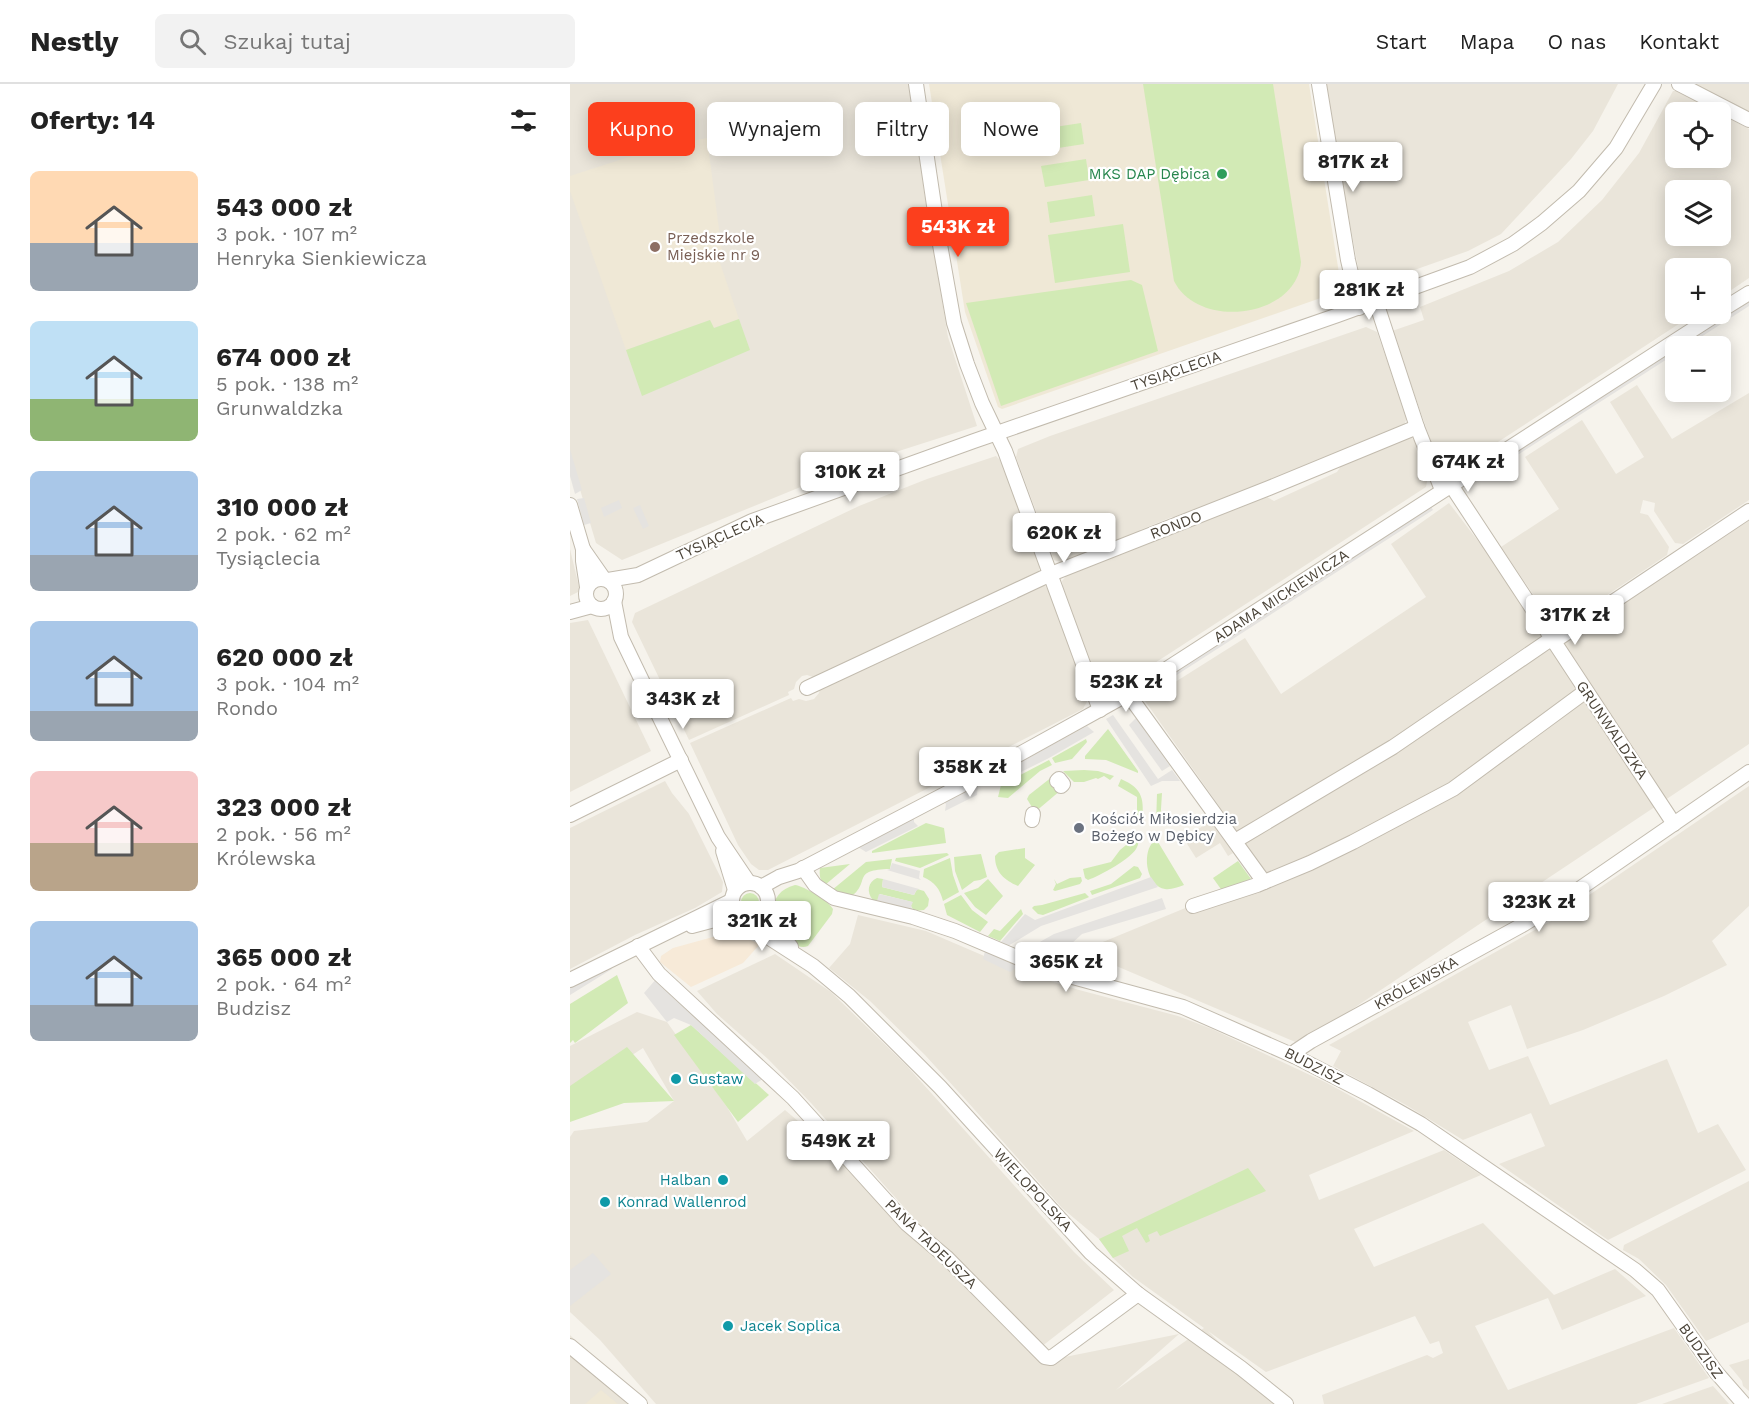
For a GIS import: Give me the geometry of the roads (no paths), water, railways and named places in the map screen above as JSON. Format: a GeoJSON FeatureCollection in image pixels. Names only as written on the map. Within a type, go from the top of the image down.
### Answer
{"type":"FeatureCollection","features":[{"type":"Feature","properties":{"kind":"street"},"geometry":{"type":"LineString","coordinates":[[916,84],[954,322],[967,364],[1005,451],[1100,710]]}},
{"type":"Feature","properties":{"kind":"street"},"geometry":{"type":"LineString","coordinates":[[1319,84],[1348,260],[1359,308]]}},
{"type":"Feature","properties":{"kind":"street","name":"TYSIĄCLECIA"},"geometry":{"type":"LineString","coordinates":[[606,580],[638,575],[752,521],[1470,267],[1513,244],[1580,191],[1616,148],[1654,84]]}},
{"type":"Feature","properties":{"kind":"street"},"geometry":{"type":"LineString","coordinates":[[1679,84],[1749,120]]}},
{"type":"Feature","properties":{"kind":"street","name":"ADAMA MICKIEWICZA"},"geometry":{"type":"LineString","coordinates":[[1731,304],[1749,293]]}},
{"type":"Feature","properties":{"kind":"street","name":"GRUNWALDZKA"},"geometry":{"type":"LineString","coordinates":[[1376,302],[1418,427],[1447,488],[1552,640],[1674,824]]}},
{"type":"Feature","properties":{"kind":"street","name":"ADAMA MICKIEWICZA"},"geometry":{"type":"LineString","coordinates":[[759,888],[801,869],[989,771],[1128,694],[1700,324]]}},
{"type":"Feature","properties":{"kind":"street","name":"RONDO"},"geometry":{"type":"LineString","coordinates":[[807,688],[1051,574],[1418,427]]}},
{"type":"Feature","properties":{"kind":"street"},"geometry":{"type":"LineString","coordinates":[[570,505],[583,549],[590,599],[621,637],[718,837],[734,902],[745,919],[752,920],[764,912],[768,903],[759,888],[718,837]]}},
{"type":"Feature","properties":{"kind":"street"},"geometry":{"type":"LineString","coordinates":[[1235,841],[1379,756],[1749,511]]}},
{"type":"Feature","properties":{"kind":"street"},"geometry":{"type":"LineString","coordinates":[[583,549],[606,580],[615,588],[621,637]]}},
{"type":"Feature","properties":{"kind":"street","name":"TYSIĄCLECIA"},"geometry":{"type":"LineString","coordinates":[[615,599],[638,575]]}},
{"type":"Feature","properties":{"kind":"street"},"geometry":{"type":"LineString","coordinates":[[570,612],[590,599],[594,580],[606,580]]}},
{"type":"Feature","properties":{"kind":"street"},"geometry":{"type":"LineString","coordinates":[[570,606],[590,599],[607,608],[615,599]]}},
{"type":"Feature","properties":{"kind":"street"},"geometry":{"type":"LineString","coordinates":[[1193,906],[1264,882],[1353,842],[1453,789],[1586,691]]}},
{"type":"Feature","properties":{"kind":"street"},"geometry":{"type":"LineString","coordinates":[[1128,694],[1264,882]]}},
{"type":"Feature","properties":{"kind":"street"},"geometry":{"type":"LineString","coordinates":[[570,815],[681,760]]}},
{"type":"Feature","properties":{"kind":"street","name":"KRÓLEWSKA"},"geometry":{"type":"LineString","coordinates":[[1294,1056],[1296,1051],[1311,1041],[1524,924],[1572,894],[1749,772]]}},
{"type":"Feature","properties":{"kind":"street","name":"BUDZISZ"},"geometry":{"type":"LineString","coordinates":[[801,869],[815,885],[834,898],[913,917],[955,931],[1047,970],[1183,1007],[1294,1056],[1421,1124],[1635,1270],[1658,1290],[1716,1372],[1744,1404]]}},
{"type":"Feature","properties":{"kind":"street"},"geometry":{"type":"LineString","coordinates":[[570,980],[734,902],[741,885],[759,888]]}},
{"type":"Feature","properties":{"kind":"street","name":"WIELOPOLSKA"},"geometry":{"type":"LineString","coordinates":[[764,912],[798,955]]}},
{"type":"Feature","properties":{"kind":"street","name":"WIELOPOLSKA"},"geometry":{"type":"LineString","coordinates":[[752,920],[768,937],[798,955],[849,996],[940,1088],[1092,1253],[1138,1293],[1286,1404]]}},
{"type":"Feature","properties":{"kind":"street","name":"PANA TADEUSZA"},"geometry":{"type":"LineString","coordinates":[[638,946],[660,974],[793,1098],[907,1224],[946,1257],[1045,1357],[1052,1358],[1138,1293]]}},
{"type":"Feature","properties":{"kind":"street"},"geometry":{"type":"LineString","coordinates":[[570,1346],[640,1404]]}},
{"type":"Feature","properties":{"kind":"place","name":"MKS DAP Dębica"},"geometry":{"type":"Point","coordinates":[1222,174]}},
{"type":"Feature","properties":{"kind":"place","name":"Przedszkole Miejskie nr 9"},"geometry":{"type":"Point","coordinates":[655,247]}},
{"type":"Feature","properties":{"kind":"place","name":"Kościół Miłosierdzia Bożego w Dębicy"},"geometry":{"type":"Point","coordinates":[1079,828]}},
{"type":"Feature","properties":{"kind":"place","name":"Gustaw"},"geometry":{"type":"Point","coordinates":[676,1079]}},
{"type":"Feature","properties":{"kind":"place","name":"Halban"},"geometry":{"type":"Point","coordinates":[723,1180]}},
{"type":"Feature","properties":{"kind":"place","name":"Konrad Wallenrod"},"geometry":{"type":"Point","coordinates":[605,1202]}},
{"type":"Feature","properties":{"kind":"place","name":"Jacek Soplica"},"geometry":{"type":"Point","coordinates":[728,1326]}}]}
